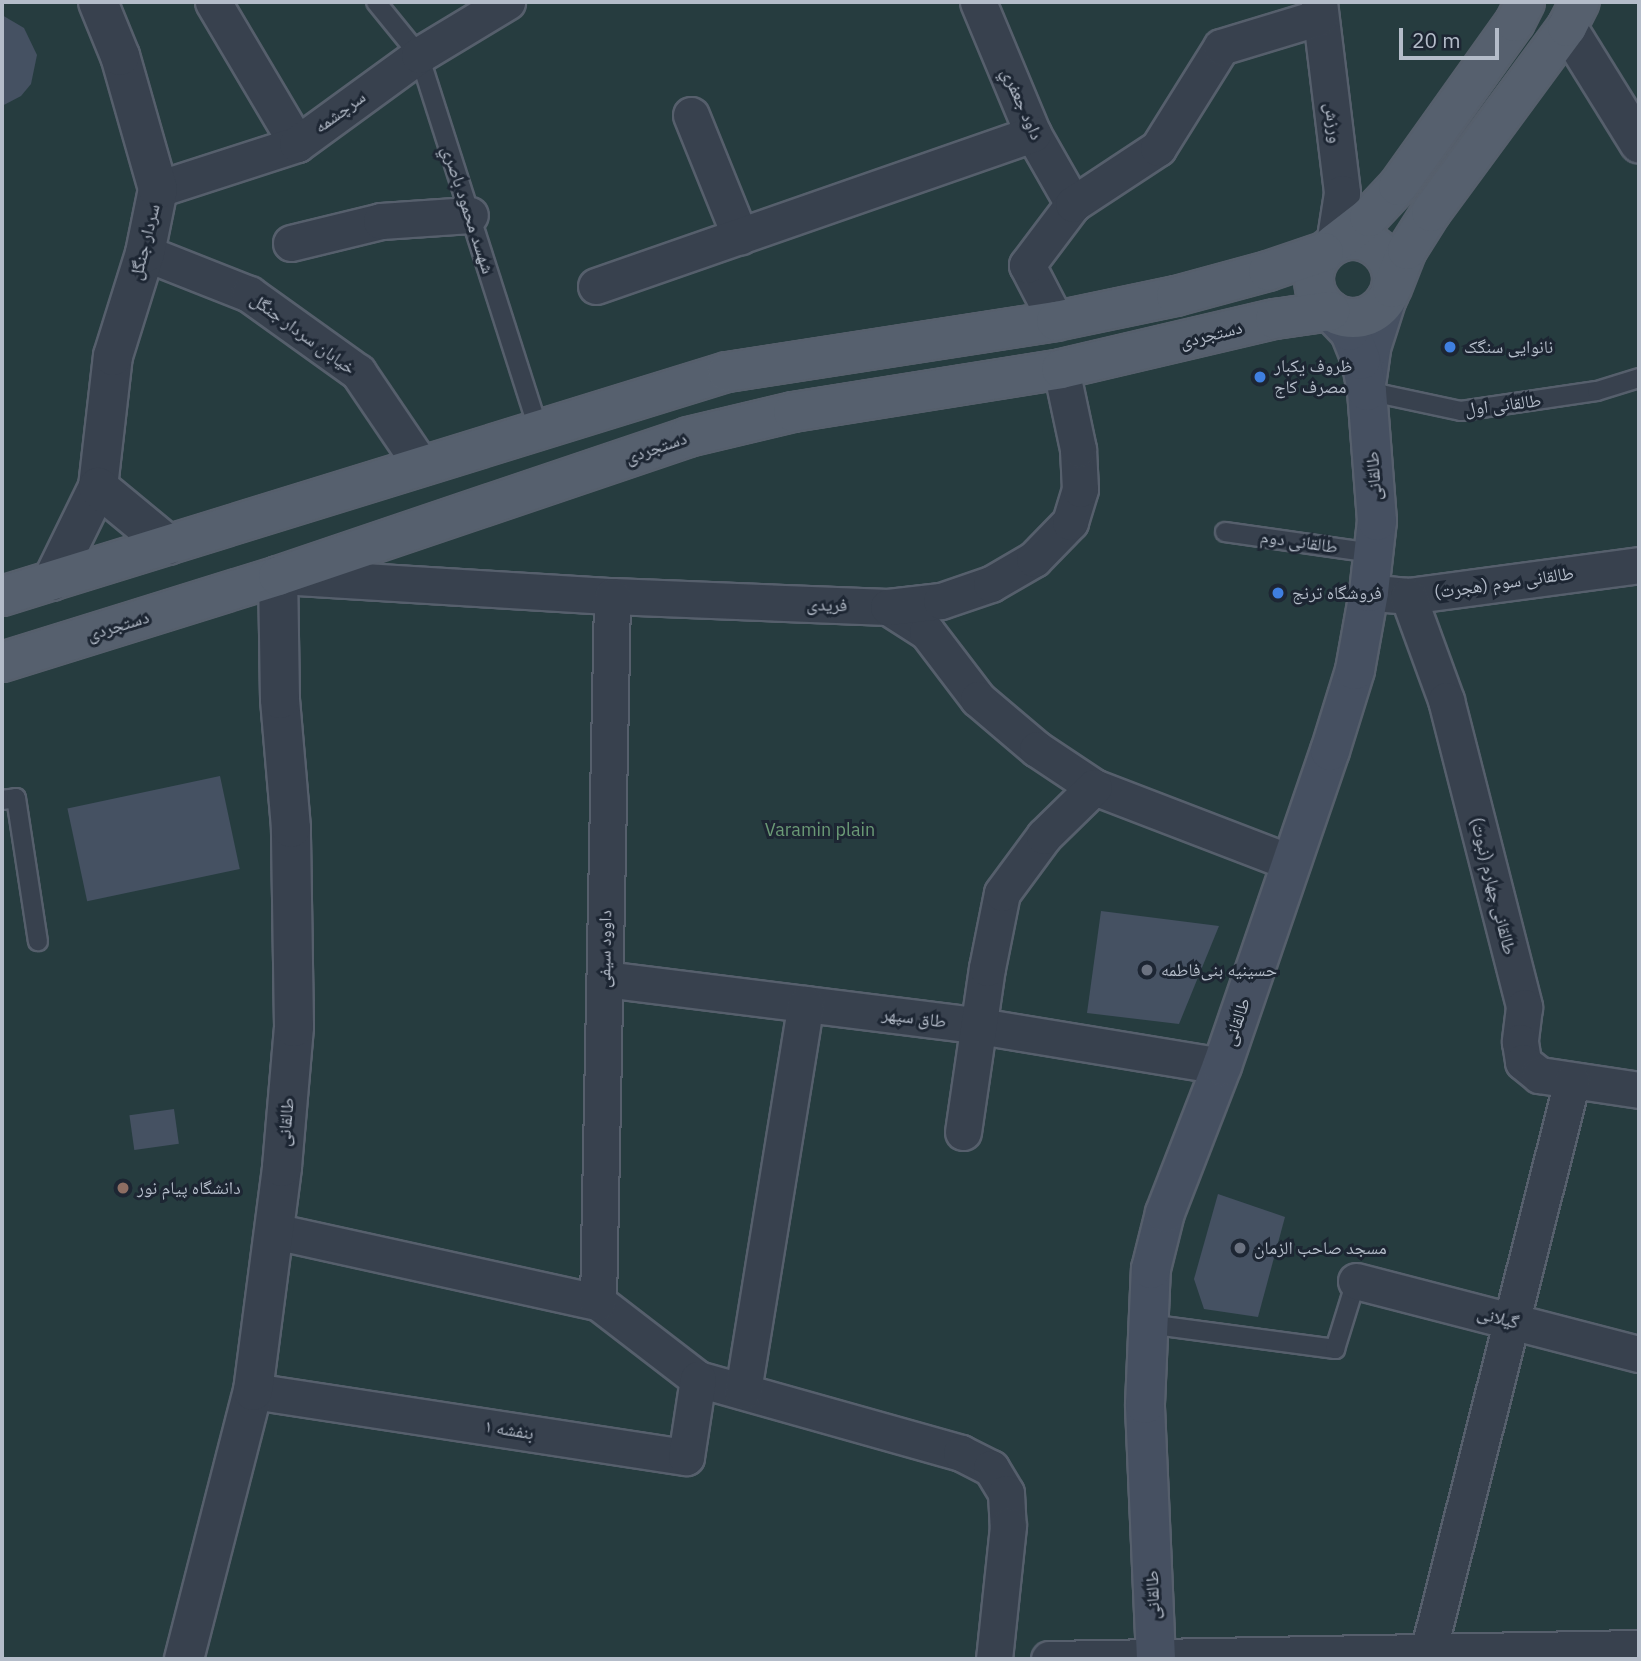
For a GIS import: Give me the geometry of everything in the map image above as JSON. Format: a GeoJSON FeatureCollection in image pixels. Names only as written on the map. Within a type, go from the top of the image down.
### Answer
{"type":"FeatureCollection","features":[{"type":"Feature","properties":{"kind":"main road"},"geometry":{"type":"LineString","coordinates":[[1525,2],[1515,22],[1398,186],[1369,217],[1329,248],[1317,261],[1314,283],[1316,294],[1330,311],[1355,318],[1379,308],[1390,293],[1407,250],[1431,212],[1573,15]]}},
{"type":"Feature","properties":{"kind":"main road"},"geometry":{"type":"LineString","coordinates":[[2,596],[727,372],[1056,321],[1176,296],[1329,248],[1347,239],[1359,240],[1381,251],[1389,262],[1390,293]]}},
{"type":"Feature","properties":{"kind":"main road","name":"طالقانی"},"geometry":{"type":"LineString","coordinates":[[1367,391],[1371,348],[1390,293]]}},
{"type":"Feature","properties":{"kind":"main road","name":"طالقانی"},"geometry":{"type":"LineString","coordinates":[[1156,1658],[1145,1404],[1151,1269],[1165,1213],[1222,1066],[1293,863],[1355,670],[1369,592],[1377,521],[1375,467],[1367,391],[1361,360],[1349,331],[1330,311]]}},
{"type":"Feature","properties":{"kind":"main road","name":"دستجردی"},"geometry":{"type":"LineString","coordinates":[[2,662],[278,576],[688,437],[793,412],[1062,369],[1275,319],[1330,311]]}},
{"type":"Feature","properties":{"kind":"street","name":"سردار جنگل"},"geometry":{"type":"LineString","coordinates":[[52,581],[98,487],[113,356],[145,253],[158,189],[120,56],[98,2]]}},
{"type":"Feature","properties":{"kind":"street"},"geometry":{"type":"LineString","coordinates":[[213,2],[297,144]]}},
{"type":"Feature","properties":{"kind":"street","name":"سرچشمه"},"geometry":{"type":"LineString","coordinates":[[158,189],[297,144],[419,55],[504,2]]}},
{"type":"Feature","properties":{"kind":"street","name":"داود جعفري"},"geometry":{"type":"LineString","coordinates":[[978,2],[1033,134],[1073,204]]}},
{"type":"Feature","properties":{"kind":"street"},"geometry":{"type":"LineString","coordinates":[[1056,321],[1027,265],[1073,204],[1158,148],[1221,47],[1319,9]]}},
{"type":"Feature","properties":{"kind":"street","name":"ورزش"},"geometry":{"type":"LineString","coordinates":[[1319,9],[1342,193],[1329,248]]}},
{"type":"Feature","properties":{"kind":"street"},"geometry":{"type":"LineString","coordinates":[[1573,15],[1639,143]]}},
{"type":"Feature","properties":{"kind":"street"},"geometry":{"type":"LineString","coordinates":[[691,115],[740,236]]}},
{"type":"Feature","properties":{"kind":"street"},"geometry":{"type":"LineString","coordinates":[[596,286],[1033,134]]}},
{"type":"Feature","properties":{"kind":"street"},"geometry":{"type":"LineString","coordinates":[[290,243],[381,221],[470,215]]}},
{"type":"Feature","properties":{"kind":"street","name":"خیابان سردار جنگل"},"geometry":{"type":"LineString","coordinates":[[145,253],[250,294],[358,372],[421,466]]}},
{"type":"Feature","properties":{"kind":"street","name":"فریدی"},"geometry":{"type":"LineString","coordinates":[[278,576],[612,596],[888,607],[941,601],[991,584],[1034,559],[1070,522],[1080,489],[1078,449],[1062,369]]}},
{"type":"Feature","properties":{"kind":"street"},"geometry":{"type":"LineString","coordinates":[[98,487],[168,545]]}},
{"type":"Feature","properties":{"kind":"street","name":"طالقانی سوم (هجرت)"},"geometry":{"type":"LineString","coordinates":[[1369,592],[1408,596],[1639,565]]}},
{"type":"Feature","properties":{"kind":"street","name":"طالقانی"},"geometry":{"type":"LineString","coordinates":[[184,1659],[253,1391],[274,1231],[294,1027],[291,828],[280,699],[278,576]]}},
{"type":"Feature","properties":{"kind":"street","name":"داوود سیفی"},"geometry":{"type":"LineString","coordinates":[[598,1302],[612,596]]}},
{"type":"Feature","properties":{"kind":"street","name":"طالقانی چهارم (نبوت)"},"geometry":{"type":"LineString","coordinates":[[1408,596],[1446,699],[1524,1007],[1520,1042],[1523,1062],[1539,1074],[1639,1090]]}},
{"type":"Feature","properties":{"kind":"street"},"geometry":{"type":"LineString","coordinates":[[888,607],[927,632],[978,699],[1037,749],[1094,787],[1293,863]]}},
{"type":"Feature","properties":{"kind":"street"},"geometry":{"type":"LineString","coordinates":[[963,1132],[987,968],[1002,893],[1044,836],[1094,787]]}},
{"type":"Feature","properties":{"kind":"street","name":"طاق سپهر"},"geometry":{"type":"LineString","coordinates":[[604,979],[980,1026],[1222,1066]]}},
{"type":"Feature","properties":{"kind":"street"},"geometry":{"type":"LineString","coordinates":[[743,1391],[806,1004]]}},
{"type":"Feature","properties":{"kind":"street"},"geometry":{"type":"LineString","coordinates":[[1428,1652],[1572,1081]]}},
{"type":"Feature","properties":{"kind":"street"},"geometry":{"type":"LineString","coordinates":[[274,1231],[598,1302],[698,1379],[961,1453],[991,1468],[1006,1493],[1008,1526],[994,1659]]}},
{"type":"Feature","properties":{"kind":"street","name":"گیلانی"},"geometry":{"type":"LineString","coordinates":[[1356,1281],[1639,1354]]}},
{"type":"Feature","properties":{"kind":"street","name":"بنفشه ۱"},"geometry":{"type":"LineString","coordinates":[[253,1391],[686,1457],[698,1379]]}},
{"type":"Feature","properties":{"kind":"street"},"geometry":{"type":"LineString","coordinates":[[1049,1659],[1371,1656],[1428,1652],[1639,1648]]}},
{"type":"Feature","properties":{"kind":"lane","name":"شهسد محمود باصري"},"geometry":{"type":"LineString","coordinates":[[376,2],[419,55],[538,429]]}},
{"type":"Feature","properties":{"kind":"lane","name":"طالقانی اول"},"geometry":{"type":"LineString","coordinates":[[1367,391],[1461,411],[1584,393],[1639,379]]}},
{"type":"Feature","properties":{"kind":"lane","name":"طالقانی دوم"},"geometry":{"type":"LineString","coordinates":[[1226,532],[1373,553]]}},
{"type":"Feature","properties":{"kind":"lane"},"geometry":{"type":"LineString","coordinates":[[2,800],[16,797],[38,941]]}},
{"type":"Feature","properties":{"kind":"lane"},"geometry":{"type":"LineString","coordinates":[[1148,1324],[1335,1349],[1356,1281]]}},
{"type":"Feature","properties":{"kind":"green space","name":"Varamin plain"},"geometry":{"type":"Polygon","coordinates":[[[2,2],[1639,2],[1639,1659],[2,1659],[2,2]]]}},
{"type":"Feature","properties":{"kind":"building"},"geometry":{"type":"Polygon","coordinates":[[[2,15],[24,28],[37,55],[31,84],[21,96],[2,106],[2,15]]]}},
{"type":"Feature","properties":{"kind":"building"},"geometry":{"type":"Polygon","coordinates":[[[220,776],[240,869],[87,901],[67,808],[220,776]]]}},
{"type":"Feature","properties":{"kind":"building","name":"حسینیه بنی‌فاطمه"},"geometry":{"type":"Polygon","coordinates":[[[1101,911],[1219,926],[1179,1024],[1087,1013],[1101,911]]]}},
{"type":"Feature","properties":{"kind":"building"},"geometry":{"type":"Polygon","coordinates":[[[174,1109],[179,1144],[134,1150],[129,1115],[174,1109]]]}},
{"type":"Feature","properties":{"kind":"building","name":"مسجد صاحب الزمان"},"geometry":{"type":"Polygon","coordinates":[[[1218,1194],[1285,1217],[1258,1317],[1204,1309],[1194,1279],[1218,1194]]]}},
{"type":"Feature","properties":{"kind":"place","name":"نانوایی سنگک"},"geometry":{"type":"Point","coordinates":[1450,347]}},
{"type":"Feature","properties":{"kind":"place","name":"ظروف یکبار مصرف کاج"},"geometry":{"type":"Point","coordinates":[1260,377]}},
{"type":"Feature","properties":{"kind":"place","name":"فروشگاه ترنج"},"geometry":{"type":"Point","coordinates":[1278,593]}},
{"type":"Feature","properties":{"kind":"place","name":"حسینیه بنی‌فاطمه"},"geometry":{"type":"Point","coordinates":[1147,970]}},
{"type":"Feature","properties":{"kind":"place","name":"دانشگاه پیام نور"},"geometry":{"type":"Point","coordinates":[123,1188]}},
{"type":"Feature","properties":{"kind":"place","name":"مسجد صاحب الزمان"},"geometry":{"type":"Point","coordinates":[1240,1248]}}]}
